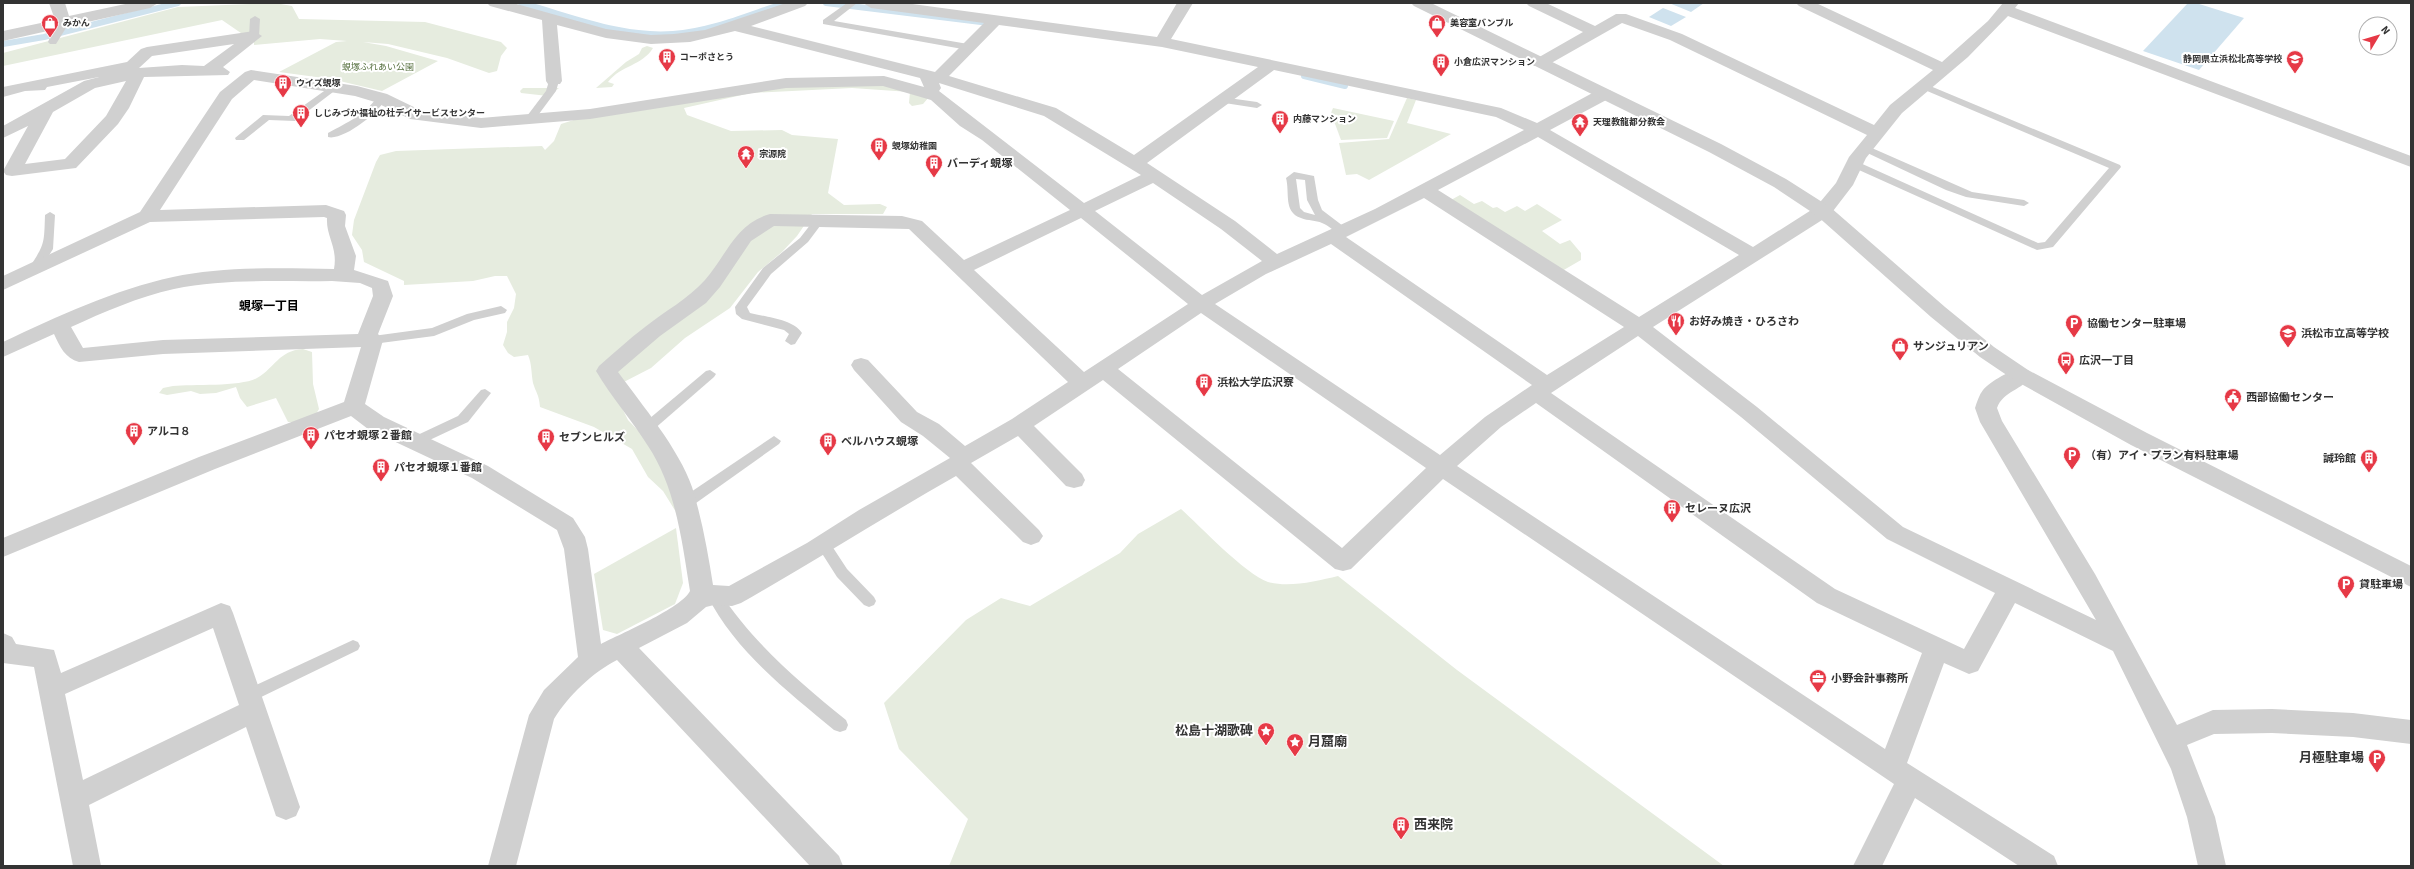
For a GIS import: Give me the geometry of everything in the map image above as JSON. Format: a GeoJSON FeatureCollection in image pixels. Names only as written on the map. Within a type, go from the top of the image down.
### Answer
{"type":"FeatureCollection","features":[{"type":"Feature","properties":{"kind":"street"},"geometry":{"type":"LineString","coordinates":[[57,3],[57,33]]}},
{"type":"Feature","properties":{"kind":"street"},"geometry":{"type":"LineString","coordinates":[[3,36],[57,33],[150,3]]}},
{"type":"Feature","properties":{"kind":"street"},"geometry":{"type":"LineString","coordinates":[[495,3],[539,9],[614,35],[657,39],[694,36],[734,26],[800,3]]}},
{"type":"Feature","properties":{"kind":"street"},"geometry":{"type":"LineString","coordinates":[[871,3],[1162,42],[1501,113],[1537,129],[1753,254]]}},
{"type":"Feature","properties":{"kind":"street"},"geometry":{"type":"LineString","coordinates":[[1162,42],[1185,3]]}},
{"type":"Feature","properties":{"kind":"street"},"geometry":{"type":"LineString","coordinates":[[1419,3],[1715,148],[1780,183],[1823,211],[1944,317],[1987,352],[2021,375],[2132,436],[2411,577]]}},
{"type":"Feature","properties":{"kind":"street"},"geometry":{"type":"LineString","coordinates":[[1534,3],[1596,32]]}},
{"type":"Feature","properties":{"kind":"street"},"geometry":{"type":"LineString","coordinates":[[1804,3],[1944,69]]}},
{"type":"Feature","properties":{"kind":"street"},"geometry":{"type":"LineString","coordinates":[[1105,370],[1343,562],[1442,467],[1493,422],[1753,254],[1823,211],[1844,185],[1854,164],[1865,148],[1896,109],[1944,69],[2008,7],[2411,162]]}},
{"type":"Feature","properties":{"kind":"street"},"geometry":{"type":"LineString","coordinates":[[539,9],[554,81]]}},
{"type":"Feature","properties":{"kind":"street"},"geometry":{"type":"LineString","coordinates":[[1540,63],[1621,17],[1676,37],[1877,133]]}},
{"type":"Feature","properties":{"kind":"street"},"geometry":{"type":"LineString","coordinates":[[934,83],[996,19]]}},
{"type":"Feature","properties":{"kind":"street"},"geometry":{"type":"LineString","coordinates":[[734,26],[934,83],[1009,98],[1050,112],[1135,163],[1228,225],[1275,262]]}},
{"type":"Feature","properties":{"kind":"street"},"geometry":{"type":"LineString","coordinates":[[208,71],[254,36]]}},
{"type":"Feature","properties":{"kind":"street"},"geometry":{"type":"LineString","coordinates":[[3,92],[24,86],[132,66],[147,52],[254,36]]}},
{"type":"Feature","properties":{"kind":"street"},"geometry":{"type":"LineString","coordinates":[[1135,163],[1271,64]]}},
{"type":"Feature","properties":{"kind":"street"},"geometry":{"type":"LineString","coordinates":[[24,86],[68,88],[138,73],[182,70],[208,71],[334,86],[382,98],[411,113],[431,118],[481,123],[590,114],[731,90],[786,84],[884,81],[934,83],[966,122],[988,136],[1080,210],[1202,304],[1442,467],[1901,774],[2044,866]]}},
{"type":"Feature","properties":{"kind":"street"},"geometry":{"type":"LineString","coordinates":[[46,109],[12,171],[70,164],[100,135],[117,114],[138,73]]}},
{"type":"Feature","properties":{"kind":"street"},"geometry":{"type":"LineString","coordinates":[[147,216],[226,96],[251,75]]}},
{"type":"Feature","properties":{"kind":"street"},"geometry":{"type":"LineString","coordinates":[[3,133],[90,84]]}},
{"type":"Feature","properties":{"kind":"street"},"geometry":{"type":"LineString","coordinates":[[502,866],[542,715],[553,698],[591,661],[678,616],[706,597],[732,596],[823,544],[867,516],[1020,425],[1105,370],[1202,304],[1333,228],[1425,190],[1604,94]]}},
{"type":"Feature","properties":{"kind":"street"},"geometry":{"type":"LineString","coordinates":[[961,269],[1080,210],[1154,176]]}},
{"type":"Feature","properties":{"kind":"street"},"geometry":{"type":"LineString","coordinates":[[1425,190],[1639,327],[1749,412],[1895,533],[2122,644]]}},
{"type":"Feature","properties":{"kind":"street"},"geometry":{"type":"LineString","coordinates":[[3,284],[147,216],[333,212],[337,215],[336,226],[346,256],[343,275]]}},
{"type":"Feature","properties":{"kind":"street"},"geometry":{"type":"LineString","coordinates":[[706,597],[702,591],[696,555],[684,504],[674,472],[648,427],[606,371],[653,331],[699,298],[713,283],[744,236],[770,220],[818,222],[909,222],[915,225],[1083,384]]}},
{"type":"Feature","properties":{"kind":"street"},"geometry":{"type":"LineString","coordinates":[[1333,228],[1542,389],[1826,596],[1969,663],[2010,590]]}},
{"type":"Feature","properties":{"kind":"street"},"geometry":{"type":"LineString","coordinates":[[3,350],[138,293],[176,282],[281,276],[343,275],[370,279],[381,285],[383,296],[369,340],[353,406]]}},
{"type":"Feature","properties":{"kind":"street"},"geometry":{"type":"LineString","coordinates":[[60,325],[71,348],[79,355],[163,347],[369,340]]}},
{"type":"Feature","properties":{"kind":"street"},"geometry":{"type":"LineString","coordinates":[[861,365],[909,417],[931,430],[1031,536]]}},
{"type":"Feature","properties":{"kind":"street"},"geometry":{"type":"LineString","coordinates":[[2021,375],[1991,395],[1986,408],[1991,422],[2082,570],[2122,644],[2170,740],[2195,796],[2208,839],[2212,866]]}},
{"type":"Feature","properties":{"kind":"street"},"geometry":{"type":"LineString","coordinates":[[353,406],[376,424],[480,472],[548,513],[569,528],[576,548],[591,661]]}},
{"type":"Feature","properties":{"kind":"street"},"geometry":{"type":"LineString","coordinates":[[3,548],[207,463],[353,406]]}},
{"type":"Feature","properties":{"kind":"street"},"geometry":{"type":"LineString","coordinates":[[1020,425],[1074,480]]}},
{"type":"Feature","properties":{"kind":"street"},"geometry":{"type":"LineString","coordinates":[[51,689],[221,613],[286,807]]}},
{"type":"Feature","properties":{"kind":"street"},"geometry":{"type":"LineString","coordinates":[[3,644],[4,653],[45,658],[72,799],[87,866]]}},
{"type":"Feature","properties":{"kind":"street"},"geometry":{"type":"LineString","coordinates":[[620,646],[829,866]]}},
{"type":"Feature","properties":{"kind":"street"},"geometry":{"type":"LineString","coordinates":[[1867,866],[1901,774],[1937,648]]}},
{"type":"Feature","properties":{"kind":"street"},"geometry":{"type":"LineString","coordinates":[[72,799],[250,703]]}},
{"type":"Feature","properties":{"kind":"street"},"geometry":{"type":"LineString","coordinates":[[2170,740],[2213,722],[2272,721],[2352,725],[2411,732]]}},
{"type":"Feature","properties":{"kind":"lane"},"geometry":{"type":"LineString","coordinates":[[851,4],[826,22],[968,47]]}},
{"type":"Feature","properties":{"kind":"lane"},"geometry":{"type":"LineString","coordinates":[[254,36],[255,19]]}},
{"type":"Feature","properties":{"kind":"lane"},"geometry":{"type":"LineString","coordinates":[[529,120],[551,91],[554,81]]}},
{"type":"Feature","properties":{"kind":"lane"},"geometry":{"type":"LineString","coordinates":[[240,138],[267,117],[291,119],[334,86]]}},
{"type":"Feature","properties":{"kind":"lane"},"geometry":{"type":"LineString","coordinates":[[1854,164],[2037,247],[2049,246],[2116,167],[1923,86]]}},
{"type":"Feature","properties":{"kind":"lane"},"geometry":{"type":"LineString","coordinates":[[332,134],[372,112],[379,106],[382,98]]}},
{"type":"Feature","properties":{"kind":"lane"},"geometry":{"type":"LineString","coordinates":[[1221,100],[1257,105]]}},
{"type":"Feature","properties":{"kind":"lane"},"geometry":{"type":"LineString","coordinates":[[1865,148],[1970,196],[2024,203]]}},
{"type":"Feature","properties":{"kind":"lane"},"geometry":{"type":"LineString","coordinates":[[32,270],[48,252],[50,215]]}},
{"type":"Feature","properties":{"kind":"lane"},"geometry":{"type":"LineString","coordinates":[[792,341],[796,333],[788,327],[746,316],[742,314],[740,307],[767,271],[804,240],[818,222]]}},
{"type":"Feature","properties":{"kind":"lane"},"geometry":{"type":"LineString","coordinates":[[369,340],[434,332],[471,317],[500,310]]}},
{"type":"Feature","properties":{"kind":"lane"},"geometry":{"type":"LineString","coordinates":[[648,427],[710,374]]}},
{"type":"Feature","properties":{"kind":"lane"},"geometry":{"type":"LineString","coordinates":[[414,442],[463,419],[485,393]]}},
{"type":"Feature","properties":{"kind":"lane"},"geometry":{"type":"LineString","coordinates":[[684,504],[774,441]]}},
{"type":"Feature","properties":{"kind":"lane"},"geometry":{"type":"LineString","coordinates":[[823,544],[842,573],[869,601]]}},
{"type":"Feature","properties":{"kind":"lane"},"geometry":{"type":"LineString","coordinates":[[706,597],[726,616],[749,646],[840,726]]}},
{"type":"Feature","properties":{"kind":"lane"},"geometry":{"type":"LineString","coordinates":[[250,703],[353,646]]}},
{"type":"Feature","properties":{"kind":"green space","name":"蜆塚ふれあい公園"},"geometry":{"type":"Polygon","coordinates":[[[275,3],[292,6],[299,19],[425,22],[501,42],[507,48],[501,56],[497,71],[489,73],[447,58],[388,44],[363,42],[386,46],[438,61],[382,91],[331,79],[279,72],[336,42],[347,41],[320,39],[254,45],[254,42],[222,20],[3,66],[3,53],[178,7],[275,3]]]}},
{"type":"Feature","properties":{"kind":"green space"},"geometry":{"type":"Polygon","coordinates":[[[647,46],[653,48],[643,59],[613,76],[608,82],[614,84],[612,87],[596,88],[626,62],[639,54],[642,48],[647,46]]]}},
{"type":"Feature","properties":{"kind":"green space"},"geometry":{"type":"Polygon","coordinates":[[[882,84],[929,97],[923,104],[912,106],[909,103],[910,92],[852,88],[751,93],[684,108],[687,115],[731,131],[782,130],[792,135],[838,139],[828,193],[844,205],[880,204],[887,207],[883,214],[812,214],[797,236],[782,252],[758,272],[730,308],[685,338],[651,368],[618,385],[614,392],[628,420],[647,440],[668,470],[676,512],[663,491],[648,477],[632,449],[594,427],[540,407],[533,383],[528,355],[514,357],[508,353],[503,345],[507,332],[507,322],[514,308],[516,294],[507,276],[495,276],[473,281],[404,285],[404,281],[364,262],[362,250],[352,235],[354,220],[380,155],[396,151],[542,146],[545,150],[554,141],[561,124],[577,119],[784,87],[882,84]]]}},
{"type":"Feature","properties":{"kind":"green space"},"geometry":{"type":"Polygon","coordinates":[[[523,88],[559,88],[548,96],[521,93],[520,91],[523,88]]]}},
{"type":"Feature","properties":{"kind":"green space"},"geometry":{"type":"Polygon","coordinates":[[[1407,98],[1416,100],[1407,123],[1451,134],[1369,180],[1357,174],[1346,175],[1339,143],[1389,139],[1407,98]]]}},
{"type":"Feature","properties":{"kind":"green space"},"geometry":{"type":"Polygon","coordinates":[[[1333,108],[1394,121],[1387,138],[1341,140],[1331,113],[1333,108]]]}},
{"type":"Feature","properties":{"kind":"green space"},"geometry":{"type":"Polygon","coordinates":[[[1460,195],[1474,204],[1482,201],[1493,208],[1497,207],[1505,212],[1517,206],[1525,211],[1537,204],[1562,220],[1542,231],[1560,244],[1570,240],[1581,253],[1581,260],[1562,271],[1451,200],[1460,195]]]}},
{"type":"Feature","properties":{"kind":"green space"},"geometry":{"type":"Polygon","coordinates":[[[303,349],[312,352],[313,384],[319,409],[316,414],[294,422],[288,422],[276,398],[247,407],[240,398],[236,387],[216,393],[200,394],[191,391],[167,395],[159,393],[163,388],[173,386],[229,384],[250,381],[263,374],[282,356],[295,350],[303,349]]]}},
{"type":"Feature","properties":{"kind":"green space"},"geometry":{"type":"Polygon","coordinates":[[[1181,509],[1235,560],[1247,570],[1268,582],[1276,584],[1294,584],[1312,582],[1338,576],[1457,670],[1724,866],[949,866],[968,819],[899,749],[884,703],[966,620],[1001,598],[1030,606],[1120,553],[1138,534],[1181,509]]]}},
{"type":"Feature","properties":{"kind":"green space"},"geometry":{"type":"Polygon","coordinates":[[[676,528],[683,583],[675,604],[617,634],[603,630],[594,574],[676,528]]]}},
{"type":"Feature","properties":{"kind":"water"},"geometry":{"type":"Polygon","coordinates":[[[1669,3],[1704,3],[1691,12],[1669,3]]]}},
{"type":"Feature","properties":{"kind":"water"},"geometry":{"type":"Polygon","coordinates":[[[2188,3],[2196,3],[2244,18],[2199,70],[2143,51],[2188,3]]]}},
{"type":"Feature","properties":{"kind":"water"},"geometry":{"type":"Polygon","coordinates":[[[1663,8],[1686,17],[1671,26],[1649,17],[1663,8]]]}},
{"type":"Feature","properties":{"kind":"waterway"},"geometry":{"type":"LineString","coordinates":[[3,44],[44,37],[178,3]]}},
{"type":"Feature","properties":{"kind":"waterway"},"geometry":{"type":"LineString","coordinates":[[521,3],[596,25],[634,33],[654,34],[673,34],[702,30],[785,3]]}},
{"type":"Feature","properties":{"kind":"waterway"},"geometry":{"type":"LineString","coordinates":[[826,3],[989,23]]}},
{"type":"Feature","properties":{"kind":"waterway"},"geometry":{"type":"LineString","coordinates":[[1304,76],[1345,86]]}},
{"type":"Feature","properties":{"kind":"place","name":"みかん"},"geometry":{"type":"Point","coordinates":[50,38]}},
{"type":"Feature","properties":{"kind":"place","name":"美容室バンブル"},"geometry":{"type":"Point","coordinates":[1437,38]}},
{"type":"Feature","properties":{"kind":"place","name":"コーポさとう"},"geometry":{"type":"Point","coordinates":[667,72]}},
{"type":"Feature","properties":{"kind":"place","name":"静岡県立浜松北高等学校"},"geometry":{"type":"Point","coordinates":[2295,74]}},
{"type":"Feature","properties":{"kind":"place","name":"小倉広沢マンション"},"geometry":{"type":"Point","coordinates":[1441,77]}},
{"type":"Feature","properties":{"kind":"place","name":"ウイズ蜆塚"},"geometry":{"type":"Point","coordinates":[283,98]}},
{"type":"Feature","properties":{"kind":"place","name":"しじみづか福祉の杜デイサービスセンター"},"geometry":{"type":"Point","coordinates":[301,128]}},
{"type":"Feature","properties":{"kind":"place","name":"内藤マンション"},"geometry":{"type":"Point","coordinates":[1280,134]}},
{"type":"Feature","properties":{"kind":"place","name":"天理教龍都分教会"},"geometry":{"type":"Point","coordinates":[1580,137]}},
{"type":"Feature","properties":{"kind":"place","name":"蜆塚幼稚園"},"geometry":{"type":"Point","coordinates":[879,161]}},
{"type":"Feature","properties":{"kind":"place","name":"宗源院"},"geometry":{"type":"Point","coordinates":[746,169]}},
{"type":"Feature","properties":{"kind":"place","name":"バーディ蜆塚"},"geometry":{"type":"Point","coordinates":[934,178]}},
{"type":"Feature","properties":{"kind":"place","name":"お好み焼き・ひろさわ"},"geometry":{"type":"Point","coordinates":[1676,336]}},
{"type":"Feature","properties":{"kind":"place","name":"協働センター駐車場"},"geometry":{"type":"Point","coordinates":[2074,338]}},
{"type":"Feature","properties":{"kind":"place","name":"浜松市立高等学校"},"geometry":{"type":"Point","coordinates":[2288,348]}},
{"type":"Feature","properties":{"kind":"place","name":"サンジュリアン"},"geometry":{"type":"Point","coordinates":[1900,361]}},
{"type":"Feature","properties":{"kind":"place","name":"広沢一丁目"},"geometry":{"type":"Point","coordinates":[2066,375]}},
{"type":"Feature","properties":{"kind":"place","name":"浜松大学広沢寮"},"geometry":{"type":"Point","coordinates":[1204,397]}},
{"type":"Feature","properties":{"kind":"place","name":"西部協働センター"},"geometry":{"type":"Point","coordinates":[2233,412]}},
{"type":"Feature","properties":{"kind":"place","name":"アルコ８"},"geometry":{"type":"Point","coordinates":[134,446]}},
{"type":"Feature","properties":{"kind":"place","name":"パセオ蜆塚２番館"},"geometry":{"type":"Point","coordinates":[311,450]}},
{"type":"Feature","properties":{"kind":"place","name":"セブンヒルズ"},"geometry":{"type":"Point","coordinates":[546,452]}},
{"type":"Feature","properties":{"kind":"place","name":"ベルハウス蜆塚"},"geometry":{"type":"Point","coordinates":[828,456]}},
{"type":"Feature","properties":{"kind":"place","name":"（有）アイ・プラン有料駐車場"},"geometry":{"type":"Point","coordinates":[2072,470]}},
{"type":"Feature","properties":{"kind":"place","name":"誠玲館"},"geometry":{"type":"Point","coordinates":[2369,473]}},
{"type":"Feature","properties":{"kind":"place","name":"パセオ蜆塚１番館"},"geometry":{"type":"Point","coordinates":[381,482]}},
{"type":"Feature","properties":{"kind":"place","name":"セレーヌ広沢"},"geometry":{"type":"Point","coordinates":[1672,523]}},
{"type":"Feature","properties":{"kind":"place","name":"貸駐車場"},"geometry":{"type":"Point","coordinates":[2346,599]}},
{"type":"Feature","properties":{"kind":"place","name":"小野会計事務所"},"geometry":{"type":"Point","coordinates":[1818,693]}},
{"type":"Feature","properties":{"kind":"place","name":"松島十湖歌碑"},"geometry":{"type":"Point","coordinates":[1266,746]}},
{"type":"Feature","properties":{"kind":"place","name":"月窟廟"},"geometry":{"type":"Point","coordinates":[1295,757]}},
{"type":"Feature","properties":{"kind":"place","name":"月極駐車場"},"geometry":{"type":"Point","coordinates":[2377,773]}},
{"type":"Feature","properties":{"kind":"place","name":"西来院"},"geometry":{"type":"Point","coordinates":[1401,840]}},
{"type":"Feature","properties":{"kind":"district","name":"蜆塚一丁目"},"geometry":{"type":"Point","coordinates":[269,306]}}]}
